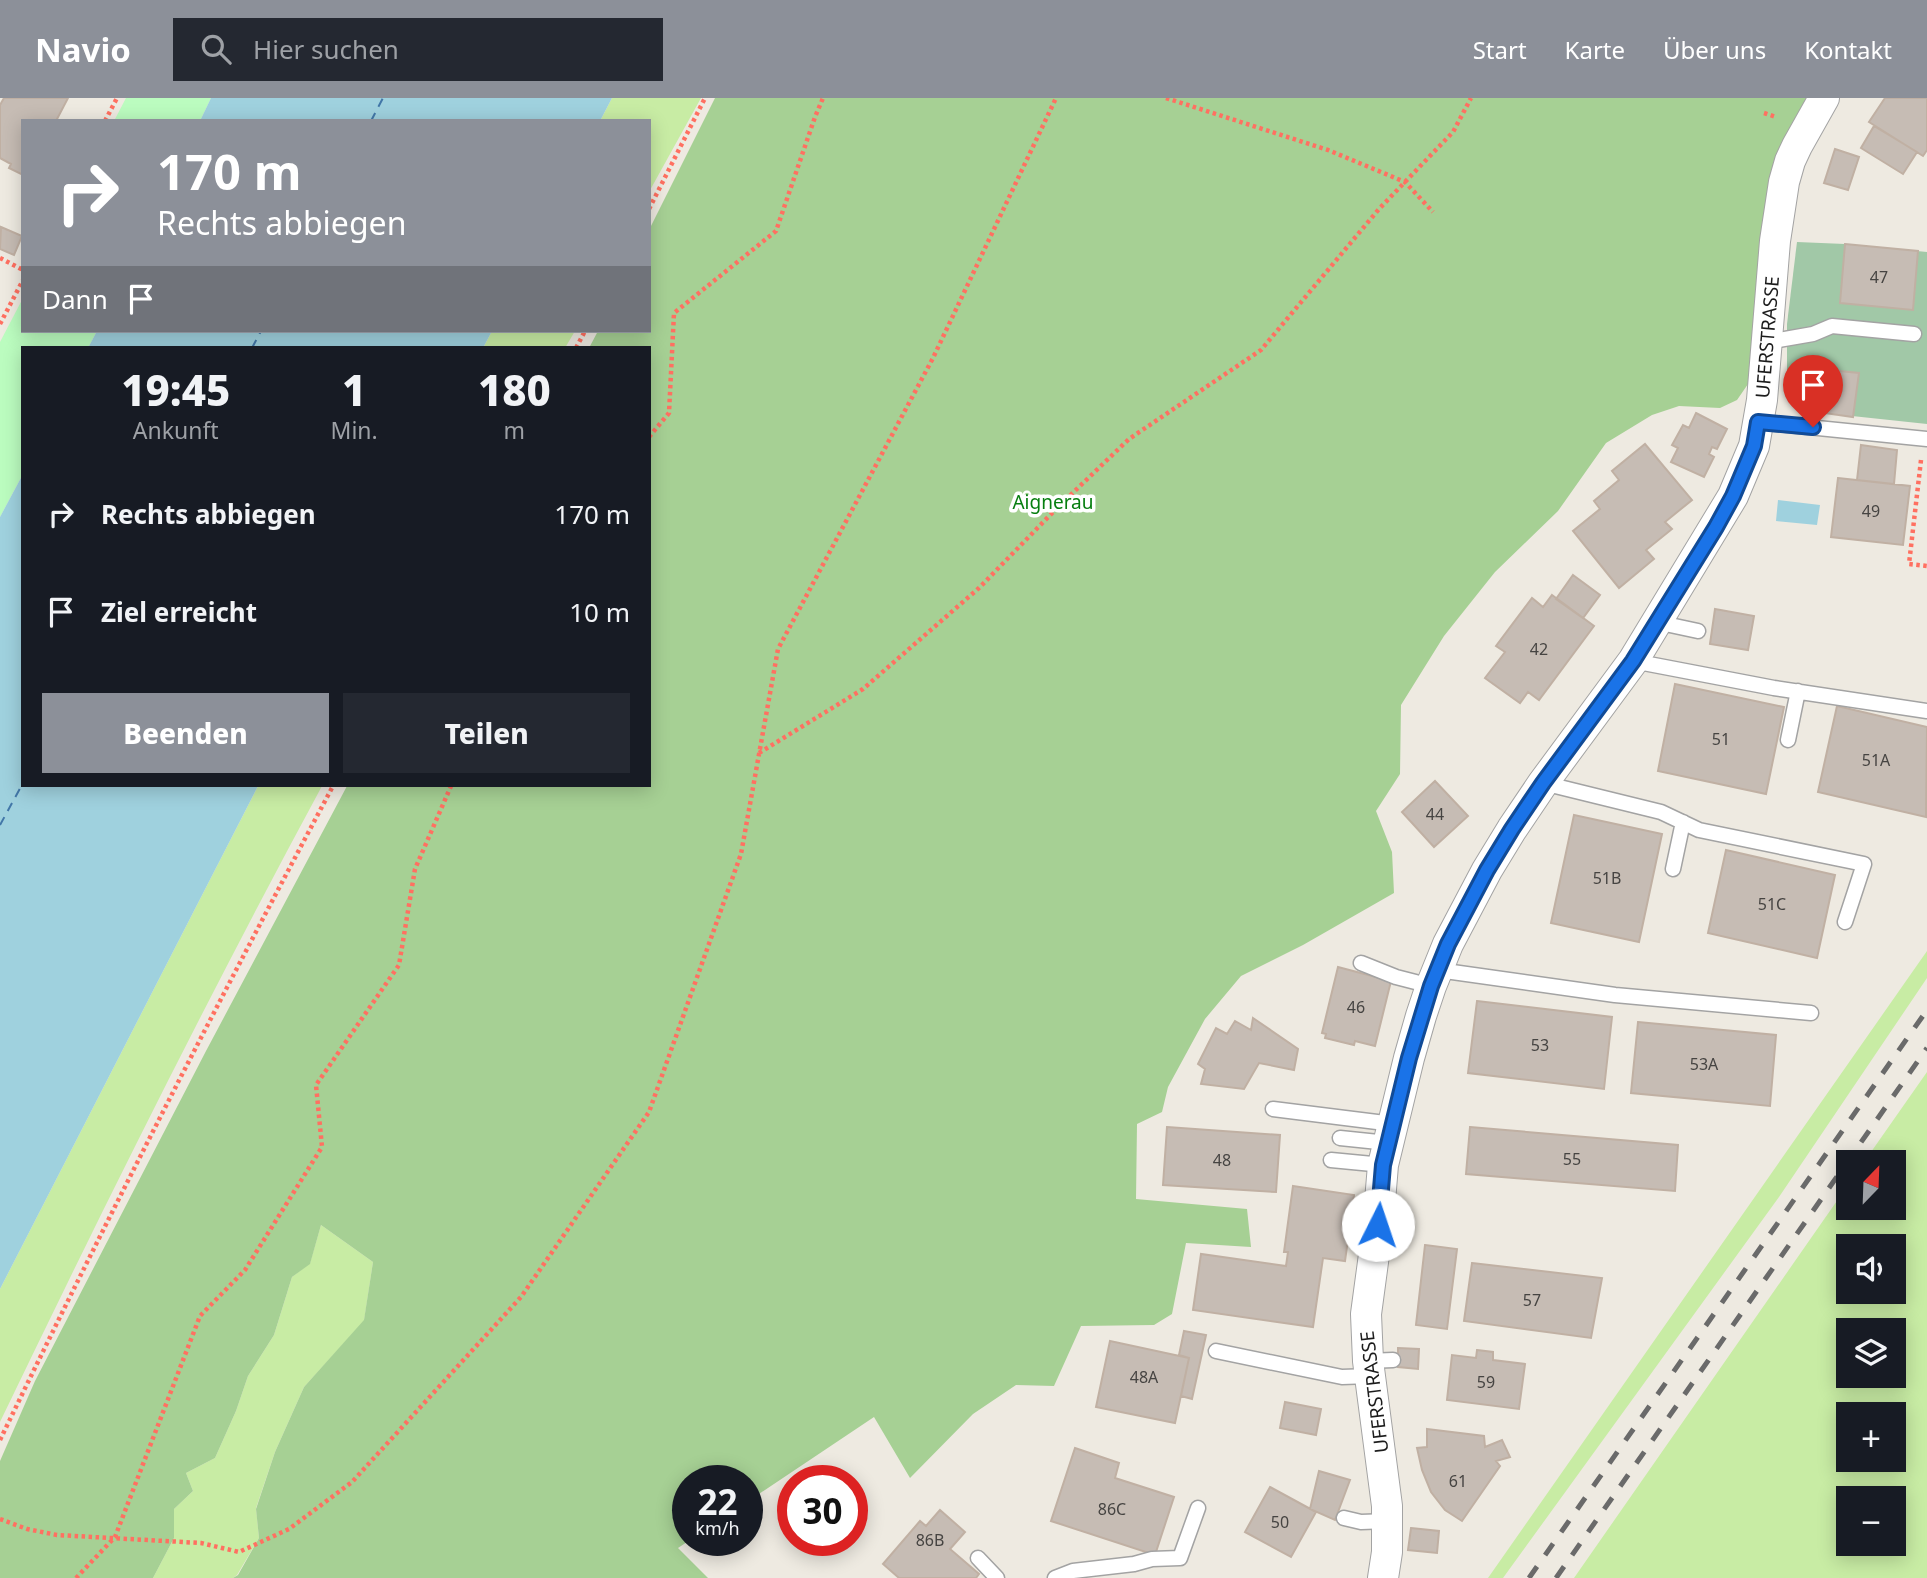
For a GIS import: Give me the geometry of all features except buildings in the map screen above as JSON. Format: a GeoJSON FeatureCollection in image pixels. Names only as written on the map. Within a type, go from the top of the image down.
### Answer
{"type":"FeatureCollection","features":[{"type":"Feature","properties":{"kind":"street","name":"UFERSTRASSE"},"geometry":{"type":"LineString","coordinates":[[1383,1578],[1387,1552],[1386,1486],[1373,1403],[1377,1366],[1366,1314],[1388,1144],[1409,1058],[1434,978],[1448,944],[1487,870],[1543,783],[1633,661],[1733,496],[1754,446],[1758,422],[1775,241],[1784,182],[1797,146],[1824,98]]}},
{"type":"Feature","properties":{"kind":"lane"},"geometry":{"type":"LineString","coordinates":[[1767,342],[1813,334],[1832,326],[1914,334]]}},
{"type":"Feature","properties":{"kind":"lane"},"geometry":{"type":"LineString","coordinates":[[1758,422],[1925,439]]}},
{"type":"Feature","properties":{"kind":"lane"},"geometry":{"type":"LineString","coordinates":[[1657,622],[1698,631]]}},
{"type":"Feature","properties":{"kind":"lane"},"geometry":{"type":"LineString","coordinates":[[1633,661],[1927,711]]}},
{"type":"Feature","properties":{"kind":"lane"},"geometry":{"type":"LineString","coordinates":[[1788,740],[1798,691]]}},
{"type":"Feature","properties":{"kind":"lane"},"geometry":{"type":"LineString","coordinates":[[1543,783],[1661,812],[1699,830],[1864,864],[1845,922]]}},
{"type":"Feature","properties":{"kind":"lane"},"geometry":{"type":"LineString","coordinates":[[1673,869],[1683,822]]}},
{"type":"Feature","properties":{"kind":"lane"},"geometry":{"type":"LineString","coordinates":[[1361,963],[1396,976],[1811,1013]]}},
{"type":"Feature","properties":{"kind":"lane"},"geometry":{"type":"LineString","coordinates":[[1273,1109],[1388,1144]]}},
{"type":"Feature","properties":{"kind":"lane"},"geometry":{"type":"LineString","coordinates":[[1340,1139],[1388,1144]]}},
{"type":"Feature","properties":{"kind":"lane"},"geometry":{"type":"LineString","coordinates":[[1331,1160],[1388,1144]]}},
{"type":"Feature","properties":{"kind":"lane"},"geometry":{"type":"LineString","coordinates":[[1216,1351],[1342,1377],[1377,1366]]}},
{"type":"Feature","properties":{"kind":"lane"},"geometry":{"type":"LineString","coordinates":[[1055,1578],[1073,1572],[1135,1564],[1152,1559],[1180,1558],[1198,1507]]}},
{"type":"Feature","properties":{"kind":"lane"},"geometry":{"type":"LineString","coordinates":[[1344,1518],[1388,1521]]}},
{"type":"Feature","properties":{"kind":"lane"},"geometry":{"type":"LineString","coordinates":[[978,1558],[997,1578]]}},
{"type":"Feature","properties":{"kind":"path"},"geometry":{"type":"LineString","coordinates":[[106,119],[117,98]]}},
{"type":"Feature","properties":{"kind":"path"},"geometry":{"type":"LineString","coordinates":[[651,205],[705,98]]}},
{"type":"Feature","properties":{"kind":"path"},"geometry":{"type":"LineString","coordinates":[[651,435],[669,413],[674,313],[776,231],[823,98]]}},
{"type":"Feature","properties":{"kind":"path"},"geometry":{"type":"LineString","coordinates":[[0,1519],[27,1529],[57,1535],[201,1544],[239,1552],[289,1529],[352,1482],[521,1297],[649,1112],[741,854],[778,649],[933,358],[1056,98]]}},
{"type":"Feature","properties":{"kind":"path"},"geometry":{"type":"LineString","coordinates":[[1166,98],[1328,150],[1405,182],[1433,212]]}},
{"type":"Feature","properties":{"kind":"path"},"geometry":{"type":"LineString","coordinates":[[759,753],[863,689],[979,588],[1129,439],[1261,350],[1379,209],[1454,132],[1471,98]]}},
{"type":"Feature","properties":{"kind":"path"},"geometry":{"type":"LineString","coordinates":[[0,258],[21,269]]}},
{"type":"Feature","properties":{"kind":"path"},"geometry":{"type":"LineString","coordinates":[[0,324],[21,284]]}},
{"type":"Feature","properties":{"kind":"path"},"geometry":{"type":"LineString","coordinates":[[1925,439],[1909,564],[1927,566]]}},
{"type":"Feature","properties":{"kind":"path"},"geometry":{"type":"LineString","coordinates":[[0,1440],[65,1306],[331,787]]}},
{"type":"Feature","properties":{"kind":"path"},"geometry":{"type":"LineString","coordinates":[[76,1578],[115,1537],[200,1317],[245,1270],[322,1147],[316,1085],[399,965],[415,869],[451,787]]}},
{"type":"Feature","properties":{"kind":"green space"},"geometry":{"type":"Polygon","coordinates":[[[126,98],[211,98],[201,119],[115,119],[126,98]]]}},
{"type":"Feature","properties":{"kind":"green space"},"geometry":{"type":"Polygon","coordinates":[[[612,98],[701,98],[651,188],[651,119],[601,119],[612,98]]]}},
{"type":"Feature","properties":{"kind":"green space","name":"Aignerau"},"geometry":{"type":"Polygon","coordinates":[[[715,98],[1808,98],[1757,371],[1737,400],[1720,408],[1679,406],[1652,415],[1606,443],[1558,511],[1495,572],[1444,636],[1401,705],[1400,774],[1376,811],[1392,852],[1394,893],[1303,945],[1241,976],[1205,1019],[1168,1087],[1162,1112],[1137,1124],[1136,1199],[1247,1209],[1251,1247],[1186,1243],[1172,1314],[1154,1325],[1081,1326],[1054,1386],[1016,1385],[973,1414],[910,1478],[874,1417],[802,1465],[777,1465],[777,1482],[763,1491],[763,1465],[672,1465],[672,1556],[686,1556],[708,1578],[233,1578],[238,1575],[259,1538],[256,1509],[275,1452],[304,1387],[364,1320],[373,1262],[321,1225],[310,1264],[292,1277],[274,1335],[248,1376],[215,1458],[186,1473],[193,1491],[174,1509],[174,1538],[153,1578],[0,1578],[0,1461],[35,1381],[346,787],[651,787],[651,346],[590,346],[597,333],[651,333],[651,226],[715,98]]]}},
{"type":"Feature","properties":{"kind":"green space"},"geometry":{"type":"Polygon","coordinates":[[[1797,242],[1927,252],[1927,424],[1824,413],[1800,407],[1787,394],[1787,324],[1797,242]]]}},
{"type":"Feature","properties":{"kind":"green space"},"geometry":{"type":"Polygon","coordinates":[[[21,302],[21,333],[96,333],[89,346],[21,346],[21,478],[0,517],[0,342],[21,302]]]}},
{"type":"Feature","properties":{"kind":"green space"},"geometry":{"type":"Polygon","coordinates":[[[491,333],[574,333],[566,346],[484,346],[491,333]]]}},
{"type":"Feature","properties":{"kind":"green space"},"geometry":{"type":"Polygon","coordinates":[[[257,787],[321,787],[157,1102],[0,1422],[0,1289],[257,787]]]}},
{"type":"Feature","properties":{"kind":"green space"},"geometry":{"type":"Polygon","coordinates":[[[1927,951],[1927,978],[1779,1197],[1503,1578],[1488,1578],[1927,951]]]}},
{"type":"Feature","properties":{"kind":"green space"},"geometry":{"type":"Polygon","coordinates":[[[1927,1072],[1927,1578],[1574,1578],[1836,1202],[1836,1220],[1906,1220],[1906,1150],[1872,1150],[1927,1072]]]}},
{"type":"Feature","properties":{"kind":"green space"},"geometry":{"type":"Polygon","coordinates":[[[321,1225],[373,1262],[364,1321],[304,1387],[275,1452],[256,1508],[259,1538],[237,1575],[233,1578],[153,1578],[174,1538],[174,1509],[193,1491],[186,1473],[215,1458],[248,1376],[274,1335],[292,1277],[310,1263],[321,1225]]]}},
{"type":"Feature","properties":{"kind":"water"},"geometry":{"type":"Polygon","coordinates":[[[211,98],[612,98],[601,119],[201,119],[211,98]]]}},
{"type":"Feature","properties":{"kind":"water"},"geometry":{"type":"Polygon","coordinates":[[[96,333],[491,333],[484,346],[89,346],[96,333]]]}},
{"type":"Feature","properties":{"kind":"water"},"geometry":{"type":"Polygon","coordinates":[[[21,478],[21,787],[257,787],[0,1289],[0,517],[21,478]]]}},
{"type":"Feature","properties":{"kind":"water"},"geometry":{"type":"Polygon","coordinates":[[[1778,500],[1820,505],[1817,525],[1776,521],[1778,500]]]}},
{"type":"Feature","properties":{"kind":"ferry route"},"geometry":{"type":"LineString","coordinates":[[372,119],[383,98]]}},
{"type":"Feature","properties":{"kind":"ferry route"},"geometry":{"type":"LineString","coordinates":[[253,346],[260,333]]}},
{"type":"Feature","properties":{"kind":"ferry route"},"geometry":{"type":"LineString","coordinates":[[0,825],[21,787]]}},
{"type":"Feature","properties":{"kind":"railway"},"geometry":{"type":"LineString","coordinates":[[1529,1578],[1927,1010]]}},
{"type":"Feature","properties":{"kind":"railway"},"geometry":{"type":"LineString","coordinates":[[1556,1578],[1927,1048]]}},
{"type":"Feature","properties":{"kind":"route"},"geometry":{"type":"LineString","coordinates":[[1378,1225],[1383,1165],[1421,1016],[1448,944],[1487,870],[1543,783],[1633,661],[1716,527],[1733,496],[1754,446],[1758,422],[1813,427]]}}]}
